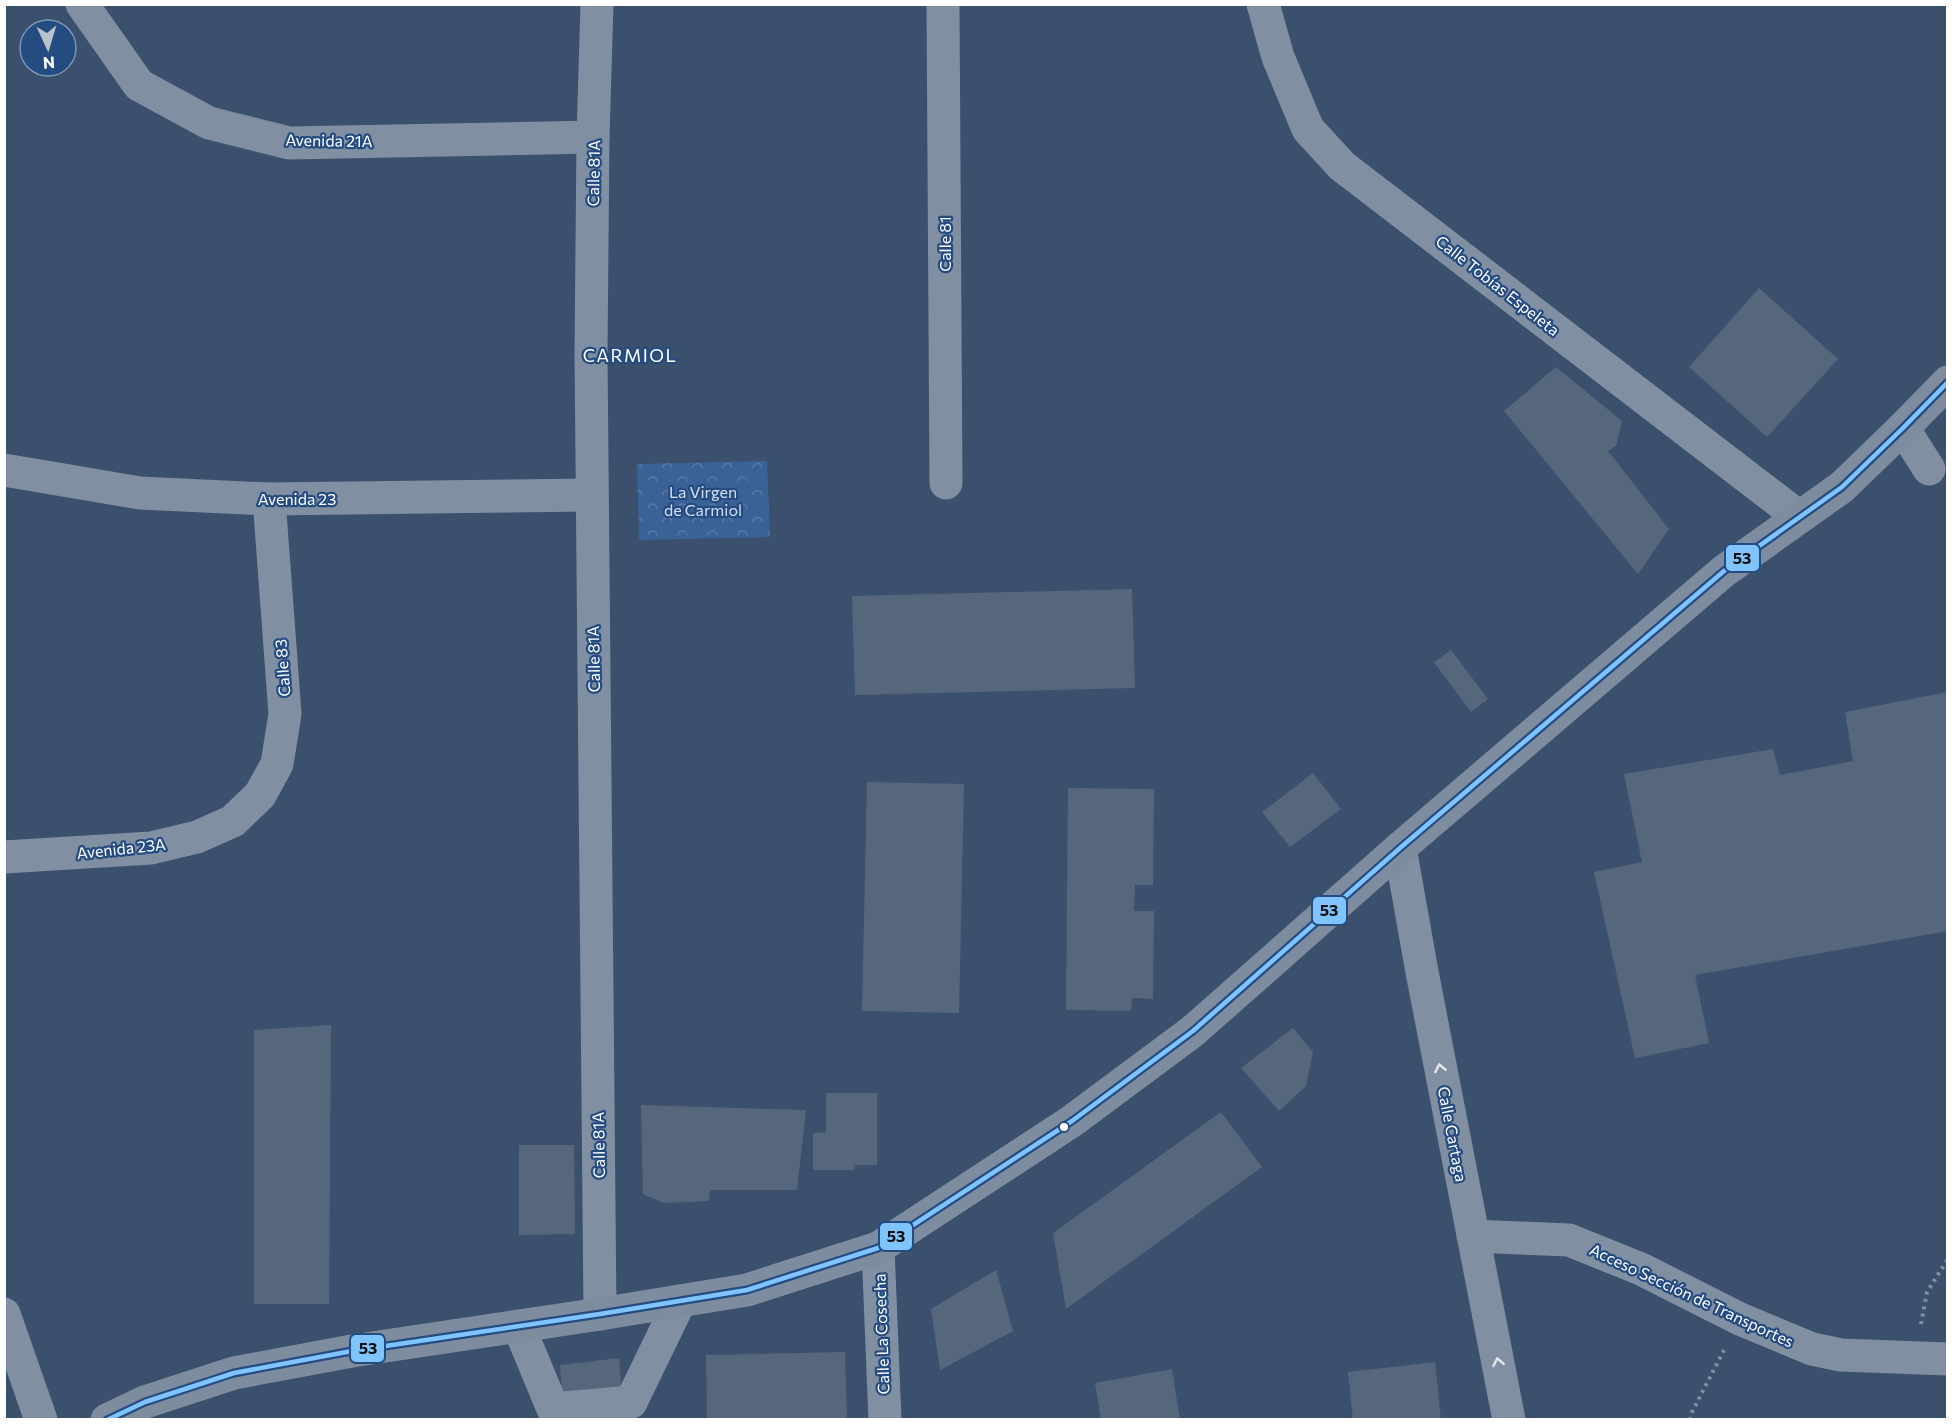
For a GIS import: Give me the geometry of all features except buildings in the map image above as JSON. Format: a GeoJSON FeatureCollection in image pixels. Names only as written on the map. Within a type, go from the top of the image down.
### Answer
{"type":"FeatureCollection","features":[{"type":"Feature","properties":{"kind":"main road"},"geometry":{"type":"LineString","coordinates":[[107,1419],[145,1402],[234,1373],[352,1351],[747,1290],[878,1248],[1105,1098],[1193,1030],[1400,848],[1724,571],[1798,516],[1842,487],[1947,382]]}},
{"type":"Feature","properties":{"kind":"street","name":"Avenida 21A"},"geometry":{"type":"LineString","coordinates":[[82,4],[139,85],[209,123],[289,143],[593,137]]}},
{"type":"Feature","properties":{"kind":"street","name":"Calle 81A"},"geometry":{"type":"LineString","coordinates":[[597,4],[593,137],[591,495],[600,1314]]}},
{"type":"Feature","properties":{"kind":"street","name":"Calle 81"},"geometry":{"type":"LineString","coordinates":[[943,4],[946,483]]}},
{"type":"Feature","properties":{"kind":"street","name":"Calle Tobías Espeleta"},"geometry":{"type":"LineString","coordinates":[[1263,4],[1278,57],[1308,129],[1342,166],[1798,516]]}},
{"type":"Feature","properties":{"kind":"street"},"geometry":{"type":"LineString","coordinates":[[1903,428],[1929,469]]}},
{"type":"Feature","properties":{"kind":"street","name":"Avenida 23"},"geometry":{"type":"LineString","coordinates":[[4,470],[140,493],[269,499],[591,495]]}},
{"type":"Feature","properties":{"kind":"street","name":"Calle 83"},"geometry":{"type":"LineString","coordinates":[[233,821],[260,795],[277,764],[285,714],[269,499]]}},
{"type":"Feature","properties":{"kind":"street","name":"Avenida 23A"},"geometry":{"type":"LineString","coordinates":[[4,857],[151,848],[197,837],[233,821]]}},
{"type":"Feature","properties":{"kind":"street","name":"Calle Cartaga"},"geometry":{"type":"LineString","coordinates":[[1400,848],[1509,1419]]}},
{"type":"Feature","properties":{"kind":"street","name":"Acceso Sección de Transportes"},"geometry":{"type":"LineString","coordinates":[[1473,1236],[1569,1240],[1641,1269],[1740,1319],[1812,1349],[1841,1355],[1947,1359]]}},
{"type":"Feature","properties":{"kind":"street","name":"Calle La Cosecha"},"geometry":{"type":"LineString","coordinates":[[878,1248],[885,1419]]}},
{"type":"Feature","properties":{"kind":"street"},"geometry":{"type":"LineString","coordinates":[[519,1327],[553,1409],[631,1402],[680,1301]]}},
{"type":"Feature","properties":{"kind":"street"},"geometry":{"type":"LineString","coordinates":[[4,1314],[41,1419]]}},
{"type":"Feature","properties":{"kind":"path"},"geometry":{"type":"LineString","coordinates":[[1914,1359],[1928,1292],[1947,1259]]}},
{"type":"Feature","properties":{"kind":"path"},"geometry":{"type":"LineString","coordinates":[[1690,1419],[1740,1319]]}},
{"type":"Feature","properties":{"kind":"green space","name":"La Virgen de Carmiol"},"geometry":{"type":"Polygon","coordinates":[[[767,461],[770,537],[639,540],[637,464],[767,461]]]}},
{"type":"Feature","properties":{"kind":"transit line","name":"53"},"geometry":{"type":"LineString","coordinates":[[107,1420],[145,1402],[234,1373],[352,1351],[747,1290],[878,1248],[1072,1121],[1193,1031],[1400,848],[1724,571],[1842,487],[1948,382]]}},
{"type":"Feature","properties":{"kind":"district","name":"CARMIOL"},"geometry":{"type":"Point","coordinates":[630,355]}}]}
